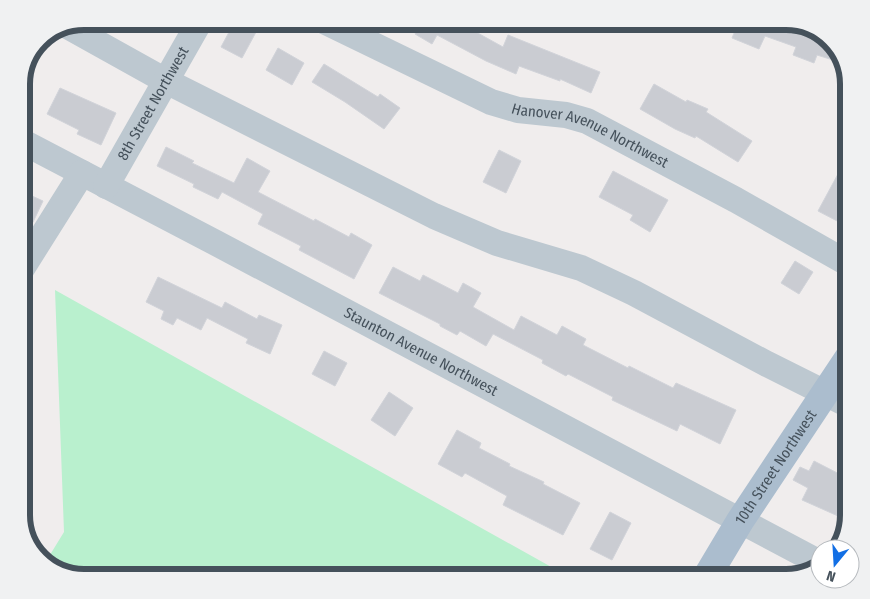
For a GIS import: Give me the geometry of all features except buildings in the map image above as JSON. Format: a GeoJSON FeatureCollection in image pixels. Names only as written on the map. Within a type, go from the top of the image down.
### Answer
{"type":"FeatureCollection","features":[{"type":"Feature","properties":{"kind":"main road","name":"10th Street Northwest"},"geometry":{"type":"LineString","coordinates":[[711,569],[740,521],[840,370]]}},
{"type":"Feature","properties":{"kind":"street","name":"8th Street Northwest"},"geometry":{"type":"LineString","coordinates":[[106,186],[195,30]]}},
{"type":"Feature","properties":{"kind":"street","name":"Hanover Avenue Northwest"},"geometry":{"type":"LineString","coordinates":[[343,30],[491,102],[518,110],[566,115],[587,121],[736,200],[840,259]]}},
{"type":"Feature","properties":{"kind":"street"},"geometry":{"type":"LineString","coordinates":[[75,31],[166,81],[434,216],[497,243],[553,258],[590,272],[840,400]]}},
{"type":"Feature","properties":{"kind":"street","name":"Staunton Avenue Northwest"},"geometry":{"type":"LineString","coordinates":[[30,147],[810,558]]}},
{"type":"Feature","properties":{"kind":"street"},"geometry":{"type":"LineString","coordinates":[[30,256],[82,173]]}},
{"type":"Feature","properties":{"kind":"green space"},"geometry":{"type":"Polygon","coordinates":[[[55,290],[555,569],[77,569],[60,563],[49,556],[64,532],[55,290]]]}}]}
